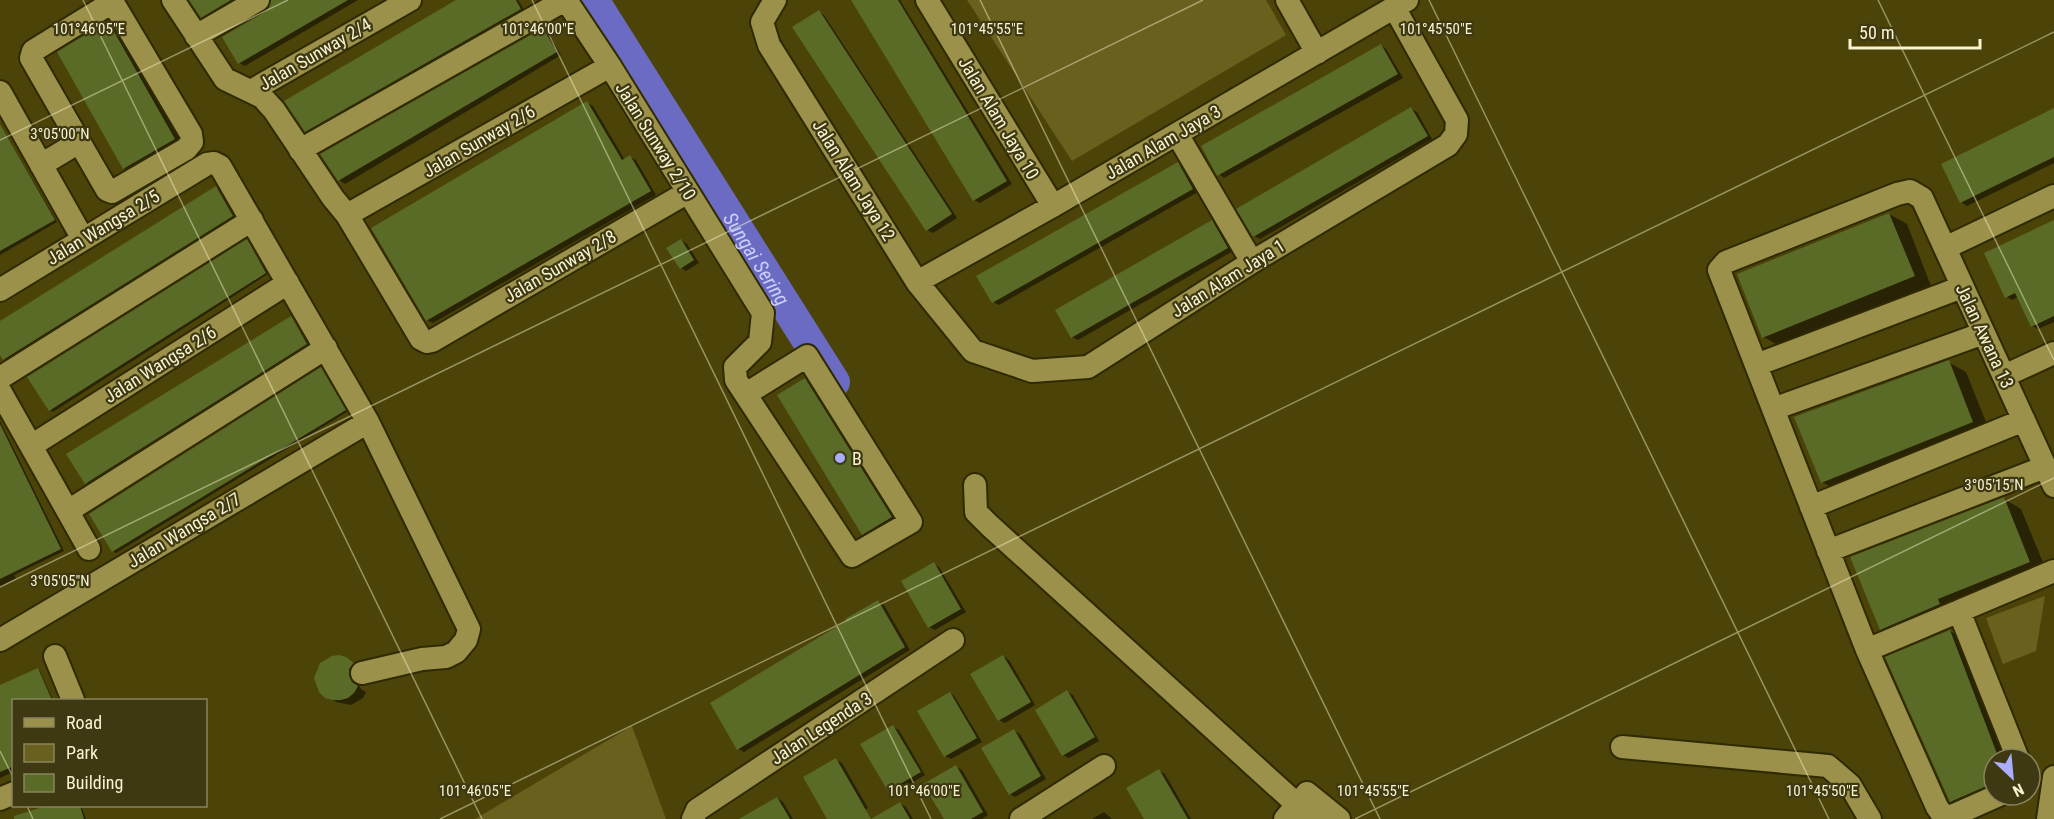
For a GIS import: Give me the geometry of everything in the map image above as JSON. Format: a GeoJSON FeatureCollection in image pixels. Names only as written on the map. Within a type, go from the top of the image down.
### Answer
{"type":"FeatureCollection","features":[{"type":"Feature","properties":{"kind":"street"},"geometry":{"type":"LineString","coordinates":[[172,0],[225,79],[262,97],[274,110],[347,215]]}},
{"type":"Feature","properties":{"kind":"street"},"geometry":{"type":"LineString","coordinates":[[196,36],[258,0]]}},
{"type":"Feature","properties":{"kind":"street","name":"Jalan Sunway 2/4"},"geometry":{"type":"LineString","coordinates":[[251,91],[410,0]]}},
{"type":"Feature","properties":{"kind":"street"},"geometry":{"type":"LineString","coordinates":[[300,150],[566,0]]}},
{"type":"Feature","properties":{"kind":"street","name":"Jalan Sunway 2/10"},"geometry":{"type":"LineString","coordinates":[[566,0],[610,66],[763,313],[760,342],[735,367],[736,380],[852,556],[910,522],[807,356],[746,394]]}},
{"type":"Feature","properties":{"kind":"street","name":"Jalan Alam Jaya 12"},"geometry":{"type":"LineString","coordinates":[[774,0],[762,22],[769,45],[917,282],[973,351]]}},
{"type":"Feature","properties":{"kind":"street","name":"Jalan Alam Jaya 10"},"geometry":{"type":"LineString","coordinates":[[927,0],[1053,206]]}},
{"type":"Feature","properties":{"kind":"street"},"geometry":{"type":"LineString","coordinates":[[1287,0],[1317,53]]}},
{"type":"Feature","properties":{"kind":"street","name":"Jalan Alam Jaya 3"},"geometry":{"type":"LineString","coordinates":[[917,282],[1053,206],[1400,4]]}},
{"type":"Feature","properties":{"kind":"street","name":"Jalan Alam Jaya 1"},"geometry":{"type":"LineString","coordinates":[[973,351],[1032,371],[1088,367],[1252,262],[1448,145],[1456,134],[1457,120],[1400,4]]}},
{"type":"Feature","properties":{"kind":"street"},"geometry":{"type":"LineString","coordinates":[[110,6],[116,6],[191,134],[192,142],[186,149],[112,192],[107,190],[79,142],[31,58],[33,51],[93,14],[110,6]]}},
{"type":"Feature","properties":{"kind":"street","name":"Jalan Sunway 2/6"},"geometry":{"type":"LineString","coordinates":[[347,215],[610,66]]}},
{"type":"Feature","properties":{"kind":"street"},"geometry":{"type":"LineString","coordinates":[[3,106],[84,239]]}},
{"type":"Feature","properties":{"kind":"street"},"geometry":{"type":"LineString","coordinates":[[1177,134],[1252,262]]}},
{"type":"Feature","properties":{"kind":"street"},"geometry":{"type":"LineString","coordinates":[[41,165],[79,142]]}},
{"type":"Feature","properties":{"kind":"street","name":"Jalan Wangsa 2/5"},"geometry":{"type":"LineString","coordinates":[[0,290],[207,164],[214,163],[220,166],[252,220]]}},
{"type":"Feature","properties":{"kind":"street","name":"Jalan Awana 13"},"geometry":{"type":"LineString","coordinates":[[1756,365],[1719,270],[1726,262],[1897,194],[1910,191],[1922,198],[2050,476]]}},
{"type":"Feature","properties":{"kind":"street","name":"Jalan Sunway 2/8"},"geometry":{"type":"LineString","coordinates":[[347,215],[421,339],[427,342],[688,192]]}},
{"type":"Feature","properties":{"kind":"street"},"geometry":{"type":"LineString","coordinates":[[1945,248],[2054,196]]}},
{"type":"Feature","properties":{"kind":"street"},"geometry":{"type":"LineString","coordinates":[[0,378],[252,220],[368,422],[469,629],[466,640],[456,652],[446,657],[422,659],[362,673]]}},
{"type":"Feature","properties":{"kind":"street","name":"Jalan Wangsa 2/6"},"geometry":{"type":"LineString","coordinates":[[31,446],[288,283]]}},
{"type":"Feature","properties":{"kind":"street"},"geometry":{"type":"LineString","coordinates":[[1962,287],[1756,365],[1867,650],[1937,807],[1944,817],[1982,803]]}},
{"type":"Feature","properties":{"kind":"street"},"geometry":{"type":"LineString","coordinates":[[1773,409],[1984,333]]}},
{"type":"Feature","properties":{"kind":"street"},"geometry":{"type":"LineString","coordinates":[[68,512],[326,348]]}},
{"type":"Feature","properties":{"kind":"street"},"geometry":{"type":"LineString","coordinates":[[2004,376],[2054,353]]}},
{"type":"Feature","properties":{"kind":"street"},"geometry":{"type":"LineString","coordinates":[[3,403],[31,446],[89,549]]}},
{"type":"Feature","properties":{"kind":"street"},"geometry":{"type":"LineString","coordinates":[[1811,507],[2024,420]]}},
{"type":"Feature","properties":{"kind":"street","name":"Jalan Wangsa 2/7"},"geometry":{"type":"LineString","coordinates":[[0,640],[368,422]]}},
{"type":"Feature","properties":{"kind":"street"},"geometry":{"type":"LineString","coordinates":[[1828,550],[2050,476]]}},
{"type":"Feature","properties":{"kind":"street"},"geometry":{"type":"LineString","coordinates":[[975,485],[976,512],[1300,809],[1336,818]]}},
{"type":"Feature","properties":{"kind":"street"},"geometry":{"type":"LineString","coordinates":[[1867,650],[2054,572]]}},
{"type":"Feature","properties":{"kind":"street"},"geometry":{"type":"LineString","coordinates":[[1959,611],[2013,747]]}},
{"type":"Feature","properties":{"kind":"street","name":"Jalan Legenda 3"},"geometry":{"type":"LineString","coordinates":[[693,819],[697,810],[953,640]]}},
{"type":"Feature","properties":{"kind":"street"},"geometry":{"type":"LineString","coordinates":[[55,656],[73,699]]}},
{"type":"Feature","properties":{"kind":"street"},"geometry":{"type":"LineString","coordinates":[[1623,747],[1828,766],[1850,785],[1870,819]]}},
{"type":"Feature","properties":{"kind":"street"},"geometry":{"type":"LineString","coordinates":[[1021,819],[1104,766]]}},
{"type":"Feature","properties":{"kind":"street"},"geometry":{"type":"LineString","coordinates":[[2050,816],[2054,777]]}},
{"type":"Feature","properties":{"kind":"green space"},"geometry":{"type":"Polygon","coordinates":[[[967,0],[1266,0],[1286,35],[1072,161],[967,0]]]}},
{"type":"Feature","properties":{"kind":"green space"},"geometry":{"type":"Polygon","coordinates":[[[2045,596],[2036,651],[2003,664],[1986,618],[2045,596]]]}},
{"type":"Feature","properties":{"kind":"green space"},"geometry":{"type":"Polygon","coordinates":[[[632,726],[666,819],[475,819],[632,726]]]}},
{"type":"Feature","properties":{"kind":"building"},"geometry":{"type":"Polygon","coordinates":[[[189,0],[231,0],[201,18],[189,0]]]}},
{"type":"Feature","properties":{"kind":"building"},"geometry":{"type":"Polygon","coordinates":[[[271,0],[348,0],[238,64],[222,37],[265,12],[271,0]]]}},
{"type":"Feature","properties":{"kind":"building"},"geometry":{"type":"Polygon","coordinates":[[[456,0],[516,0],[521,9],[305,132],[284,101],[456,0]]]}},
{"type":"Feature","properties":{"kind":"building"},"geometry":{"type":"Polygon","coordinates":[[[851,0],[898,0],[1007,181],[973,201],[851,0]]]}},
{"type":"Feature","properties":{"kind":"building"},"geometry":{"type":"Polygon","coordinates":[[[819,10],[952,214],[926,231],[792,27],[819,10]]]}},
{"type":"Feature","properties":{"kind":"building"},"geometry":{"type":"Polygon","coordinates":[[[108,21],[175,139],[123,169],[57,52],[108,21]]]}},
{"type":"Feature","properties":{"kind":"building"},"geometry":{"type":"Polygon","coordinates":[[[543,28],[557,52],[338,181],[320,154],[543,28]]]}},
{"type":"Feature","properties":{"kind":"building"},"geometry":{"type":"Polygon","coordinates":[[[1381,44],[1398,74],[1217,176],[1201,146],[1381,44]]]}},
{"type":"Feature","properties":{"kind":"building"},"geometry":{"type":"Polygon","coordinates":[[[587,101],[622,160],[630,155],[651,191],[426,321],[371,228],[587,101]]]}},
{"type":"Feature","properties":{"kind":"building"},"geometry":{"type":"Polygon","coordinates":[[[1411,107],[1428,136],[1253,237],[1236,209],[1411,107]]]}},
{"type":"Feature","properties":{"kind":"building"},"geometry":{"type":"Polygon","coordinates":[[[2054,108],[2054,157],[1960,203],[1941,164],[2054,108]]]}},
{"type":"Feature","properties":{"kind":"building"},"geometry":{"type":"Polygon","coordinates":[[[0,124],[55,220],[0,251],[0,124]]]}},
{"type":"Feature","properties":{"kind":"building"},"geometry":{"type":"Polygon","coordinates":[[[1178,162],[1193,189],[992,303],[976,276],[1178,162]]]}},
{"type":"Feature","properties":{"kind":"building"},"geometry":{"type":"Polygon","coordinates":[[[216,186],[233,216],[3,360],[0,355],[0,321],[216,186]]]}},
{"type":"Feature","properties":{"kind":"building"},"geometry":{"type":"Polygon","coordinates":[[[1889,213],[1915,276],[1762,338],[1737,274],[1889,213]]]}},
{"type":"Feature","properties":{"kind":"building"},"geometry":{"type":"Polygon","coordinates":[[[1212,220],[1228,248],[1071,338],[1055,310],[1212,220]]]}},
{"type":"Feature","properties":{"kind":"building"},"geometry":{"type":"Polygon","coordinates":[[[2054,220],[2054,316],[2031,327],[2015,293],[2005,298],[1984,253],[2054,220]]]}},
{"type":"Feature","properties":{"kind":"building"},"geometry":{"type":"Polygon","coordinates":[[[247,239],[266,273],[49,411],[27,377],[247,239]]]}},
{"type":"Feature","properties":{"kind":"building"},"geometry":{"type":"Polygon","coordinates":[[[681,239],[694,260],[680,269],[666,248],[681,239]]]}},
{"type":"Feature","properties":{"kind":"building"},"geometry":{"type":"Polygon","coordinates":[[[291,316],[307,344],[85,484],[66,454],[291,316]]]}},
{"type":"Feature","properties":{"kind":"building"},"geometry":{"type":"Polygon","coordinates":[[[1949,360],[1973,422],[1821,483],[1794,417],[1949,360]]]}},
{"type":"Feature","properties":{"kind":"building"},"geometry":{"type":"Polygon","coordinates":[[[321,367],[346,410],[112,552],[89,514],[321,367]]]}},
{"type":"Feature","properties":{"kind":"building","name":"B"},"geometry":{"type":"Polygon","coordinates":[[[805,378],[892,517],[862,535],[777,395],[805,378]]]}},
{"type":"Feature","properties":{"kind":"building"},"geometry":{"type":"Polygon","coordinates":[[[0,424],[61,549],[0,579],[0,424]]]}},
{"type":"Feature","properties":{"kind":"building"},"geometry":{"type":"Polygon","coordinates":[[[2004,497],[2030,562],[1938,599],[1940,604],[1880,630],[1850,557],[2004,497]]]}},
{"type":"Feature","properties":{"kind":"building"},"geometry":{"type":"Polygon","coordinates":[[[934,562],[961,609],[928,628],[901,581],[934,562]]]}},
{"type":"Feature","properties":{"kind":"building"},"geometry":{"type":"Polygon","coordinates":[[[878,600],[905,647],[737,750],[710,703],[878,600]]]}},
{"type":"Feature","properties":{"kind":"building"},"geometry":{"type":"Polygon","coordinates":[[[1950,630],[1994,747],[1982,747],[1982,788],[1950,802],[1885,657],[1950,630]]]}},
{"type":"Feature","properties":{"kind":"building"},"geometry":{"type":"Polygon","coordinates":[[[339,655],[354,663],[349,669],[349,675],[352,682],[358,686],[348,698],[333,700],[325,698],[319,692],[314,678],[320,663],[339,655]]]}},
{"type":"Feature","properties":{"kind":"building"},"geometry":{"type":"Polygon","coordinates":[[[1003,655],[1031,702],[998,721],[970,674],[1003,655]]]}},
{"type":"Feature","properties":{"kind":"building"},"geometry":{"type":"Polygon","coordinates":[[[38,668],[52,699],[12,699],[12,767],[0,772],[0,685],[38,668]]]}},
{"type":"Feature","properties":{"kind":"building"},"geometry":{"type":"Polygon","coordinates":[[[1067,690],[1095,737],[1062,756],[1035,710],[1067,690]]]}},
{"type":"Feature","properties":{"kind":"building"},"geometry":{"type":"Polygon","coordinates":[[[950,692],[977,738],[944,757],[917,711],[950,692]]]}},
{"type":"Feature","properties":{"kind":"building"},"geometry":{"type":"Polygon","coordinates":[[[893,725],[921,772],[888,791],[860,744],[893,725]]]}},
{"type":"Feature","properties":{"kind":"building"},"geometry":{"type":"Polygon","coordinates":[[[1014,729],[1041,776],[1009,795],[981,748],[1014,729]]]}},
{"type":"Feature","properties":{"kind":"building"},"geometry":{"type":"Polygon","coordinates":[[[836,758],[871,819],[827,819],[803,777],[836,758]]]}},
{"type":"Feature","properties":{"kind":"building"},"geometry":{"type":"Polygon","coordinates":[[[956,765],[983,812],[971,819],[944,819],[923,784],[956,765]]]}},
{"type":"Feature","properties":{"kind":"building"},"geometry":{"type":"Polygon","coordinates":[[[1159,769],[1188,819],[1144,819],[1126,788],[1159,769]]]}},
{"type":"Feature","properties":{"kind":"building"},"geometry":{"type":"Polygon","coordinates":[[[777,797],[790,819],[739,819],[777,797]]]}},
{"type":"Feature","properties":{"kind":"building"},"geometry":{"type":"Polygon","coordinates":[[[900,802],[910,819],[871,819],[900,802]]]}},
{"type":"Feature","properties":{"kind":"building"},"geometry":{"type":"Polygon","coordinates":[[[43,807],[80,807],[84,819],[14,819],[14,816],[43,807]]]}},
{"type":"Feature","properties":{"kind":"waterway","name":"Sungai Sering"},"geometry":{"type":"LineString","coordinates":[[593,0],[834,382]]}},
{"type":"Feature","properties":{"kind":"place","name":"B"},"geometry":{"type":"Point","coordinates":[840,458]}}]}
